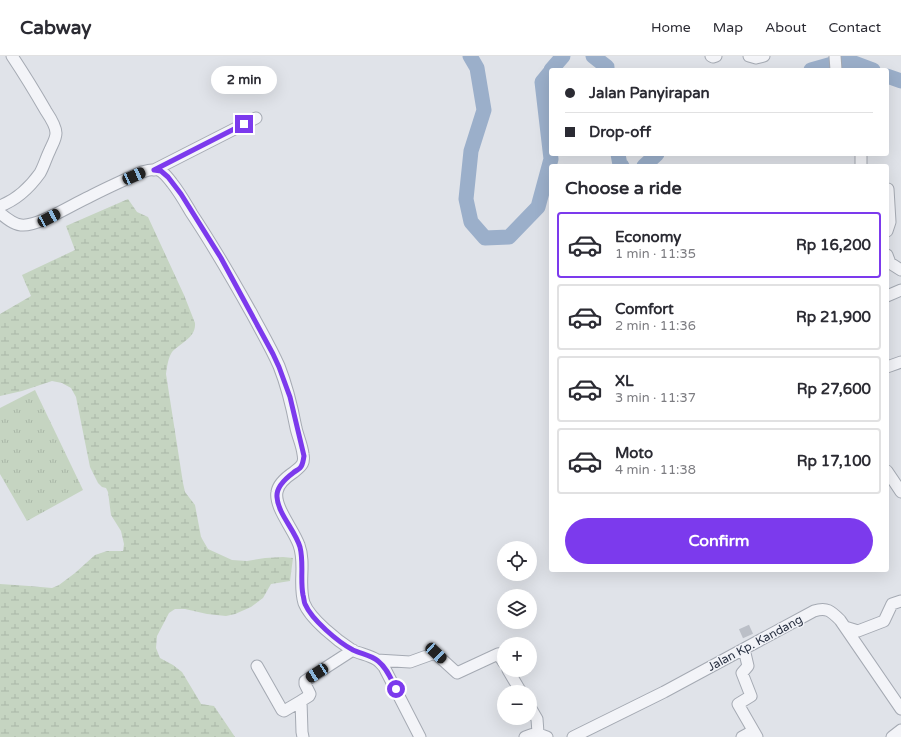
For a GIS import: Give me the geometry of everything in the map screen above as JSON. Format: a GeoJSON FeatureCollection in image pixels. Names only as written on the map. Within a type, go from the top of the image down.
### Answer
{"type":"FeatureCollection","features":[{"type":"Feature","properties":{"kind":"street"},"geometry":{"type":"LineString","coordinates":[[0,206],[17,197],[40,173],[56,134],[49,115],[36,92],[12,56]]}},
{"type":"Feature","properties":{"kind":"street"},"geometry":{"type":"LineString","coordinates":[[711,56],[716,56]]}},
{"type":"Feature","properties":{"kind":"street"},"geometry":{"type":"LineString","coordinates":[[749,56],[756,58],[764,56]]}},
{"type":"Feature","properties":{"kind":"street"},"geometry":{"type":"LineString","coordinates":[[154,170],[256,118]]}},
{"type":"Feature","properties":{"kind":"street"},"geometry":{"type":"LineString","coordinates":[[0,213],[9,220],[22,226],[49,218],[87,197],[142,172],[151,169],[161,171],[168,177],[181,194],[221,258],[279,367],[290,397],[304,456],[303,463],[300,468],[293,472],[279,486],[277,497],[279,506],[294,533],[302,553],[301,585],[305,604],[313,617],[333,636],[353,650],[377,660],[410,662],[436,653],[457,673],[497,654]]}},
{"type":"Feature","properties":{"kind":"street"},"geometry":{"type":"LineString","coordinates":[[889,206],[889,225]]}},
{"type":"Feature","properties":{"kind":"street"},"geometry":{"type":"LineString","coordinates":[[889,261],[890,263],[901,270]]}},
{"type":"Feature","properties":{"kind":"street"},"geometry":{"type":"LineString","coordinates":[[889,295],[901,290]]}},
{"type":"Feature","properties":{"kind":"street"},"geometry":{"type":"LineString","coordinates":[[889,366],[901,362]]}},
{"type":"Feature","properties":{"kind":"street"},"geometry":{"type":"LineString","coordinates":[[889,474],[901,492]]}},
{"type":"Feature","properties":{"kind":"street"},"geometry":{"type":"LineString","coordinates":[[845,627],[858,631],[878,624],[884,621],[892,604],[901,601]]}},
{"type":"Feature","properties":{"kind":"street","name":"Jalan Kp. Kandang"},"geometry":{"type":"LineString","coordinates":[[573,737],[664,692],[748,643],[814,611],[822,609],[834,614],[840,620],[901,709]]}},
{"type":"Feature","properties":{"kind":"street"},"geometry":{"type":"LineString","coordinates":[[742,737],[755,734],[738,704],[751,696],[742,673],[748,666],[748,643]]}},
{"type":"Feature","properties":{"kind":"street"},"geometry":{"type":"LineString","coordinates":[[257,666],[282,710],[284,711],[309,696],[310,694],[305,681],[353,650]]}},
{"type":"Feature","properties":{"kind":"street"},"geometry":{"type":"LineString","coordinates":[[377,660],[384,667],[420,737]]}},
{"type":"Feature","properties":{"kind":"street"},"geometry":{"type":"LineString","coordinates":[[302,701],[303,737]]}},
{"type":"Feature","properties":{"kind":"street"},"geometry":{"type":"LineString","coordinates":[[525,737],[532,734],[542,735],[537,719]]}},
{"type":"Feature","properties":{"kind":"street"},"geometry":{"type":"LineString","coordinates":[[892,737],[901,730]]}},
{"type":"Feature","properties":{"kind":"green space"},"geometry":{"type":"Polygon","coordinates":[[[128,199],[137,212],[148,217],[184,295],[195,323],[195,328],[191,336],[172,352],[166,374],[183,483],[185,492],[195,505],[201,537],[208,549],[232,560],[247,561],[265,558],[293,558],[290,581],[271,584],[263,598],[251,607],[235,614],[226,616],[207,614],[185,609],[175,609],[169,613],[157,636],[156,648],[160,658],[182,672],[201,704],[214,706],[235,737],[0,737],[0,584],[52,588],[59,585],[75,573],[95,555],[107,551],[123,551],[124,544],[121,531],[111,515],[108,492],[106,488],[102,487],[98,483],[90,467],[76,397],[71,388],[62,383],[52,381],[22,391],[0,396],[0,314],[31,296],[22,275],[75,250],[66,226],[128,199]]]}},
{"type":"Feature","properties":{"kind":"green space"},"geometry":{"type":"Polygon","coordinates":[[[35,390],[83,490],[27,521],[0,474],[0,408],[35,390]]]}},
{"type":"Feature","properties":{"kind":"waterway"},"geometry":{"type":"LineString","coordinates":[[470,56],[477,68],[484,110],[471,151],[466,199],[471,222],[485,238],[509,237],[538,207],[549,166]]}},
{"type":"Feature","properties":{"kind":"waterway"},"geometry":{"type":"LineString","coordinates":[[553,68],[563,56]]}},
{"type":"Feature","properties":{"kind":"waterway"},"geometry":{"type":"LineString","coordinates":[[593,56],[607,68]]}},
{"type":"Feature","properties":{"kind":"waterway"},"geometry":{"type":"LineString","coordinates":[[818,68],[846,60],[868,68]]}},
{"type":"Feature","properties":{"kind":"waterway"},"geometry":{"type":"LineString","coordinates":[[549,73],[542,82],[549,142]]}},
{"type":"Feature","properties":{"kind":"waterway"},"geometry":{"type":"LineString","coordinates":[[889,77],[901,81]]}},
{"type":"Feature","properties":{"kind":"waterway"},"geometry":{"type":"LineString","coordinates":[[550,164],[551,156]]}},
{"type":"Feature","properties":{"kind":"waterway"},"geometry":{"type":"LineString","coordinates":[[618,156],[620,164]]}},
{"type":"Feature","properties":{"kind":"waterway"},"geometry":{"type":"LineString","coordinates":[[646,164],[655,156]]}},
{"type":"Feature","properties":{"kind":"tunnel"},"geometry":{"type":"LineString","coordinates":[[744,627],[748,636]]}},
{"type":"Feature","properties":{"kind":"route"},"geometry":{"type":"LineString","coordinates":[[244,124],[154,170],[161,171],[168,177],[181,194],[221,258],[273,354],[290,397],[296,428],[304,456],[303,463],[300,468],[293,472],[279,486],[277,497],[279,506],[294,533],[302,553],[301,585],[305,604],[313,617],[333,636],[353,650],[377,660],[384,667],[396,689]]}}]}
